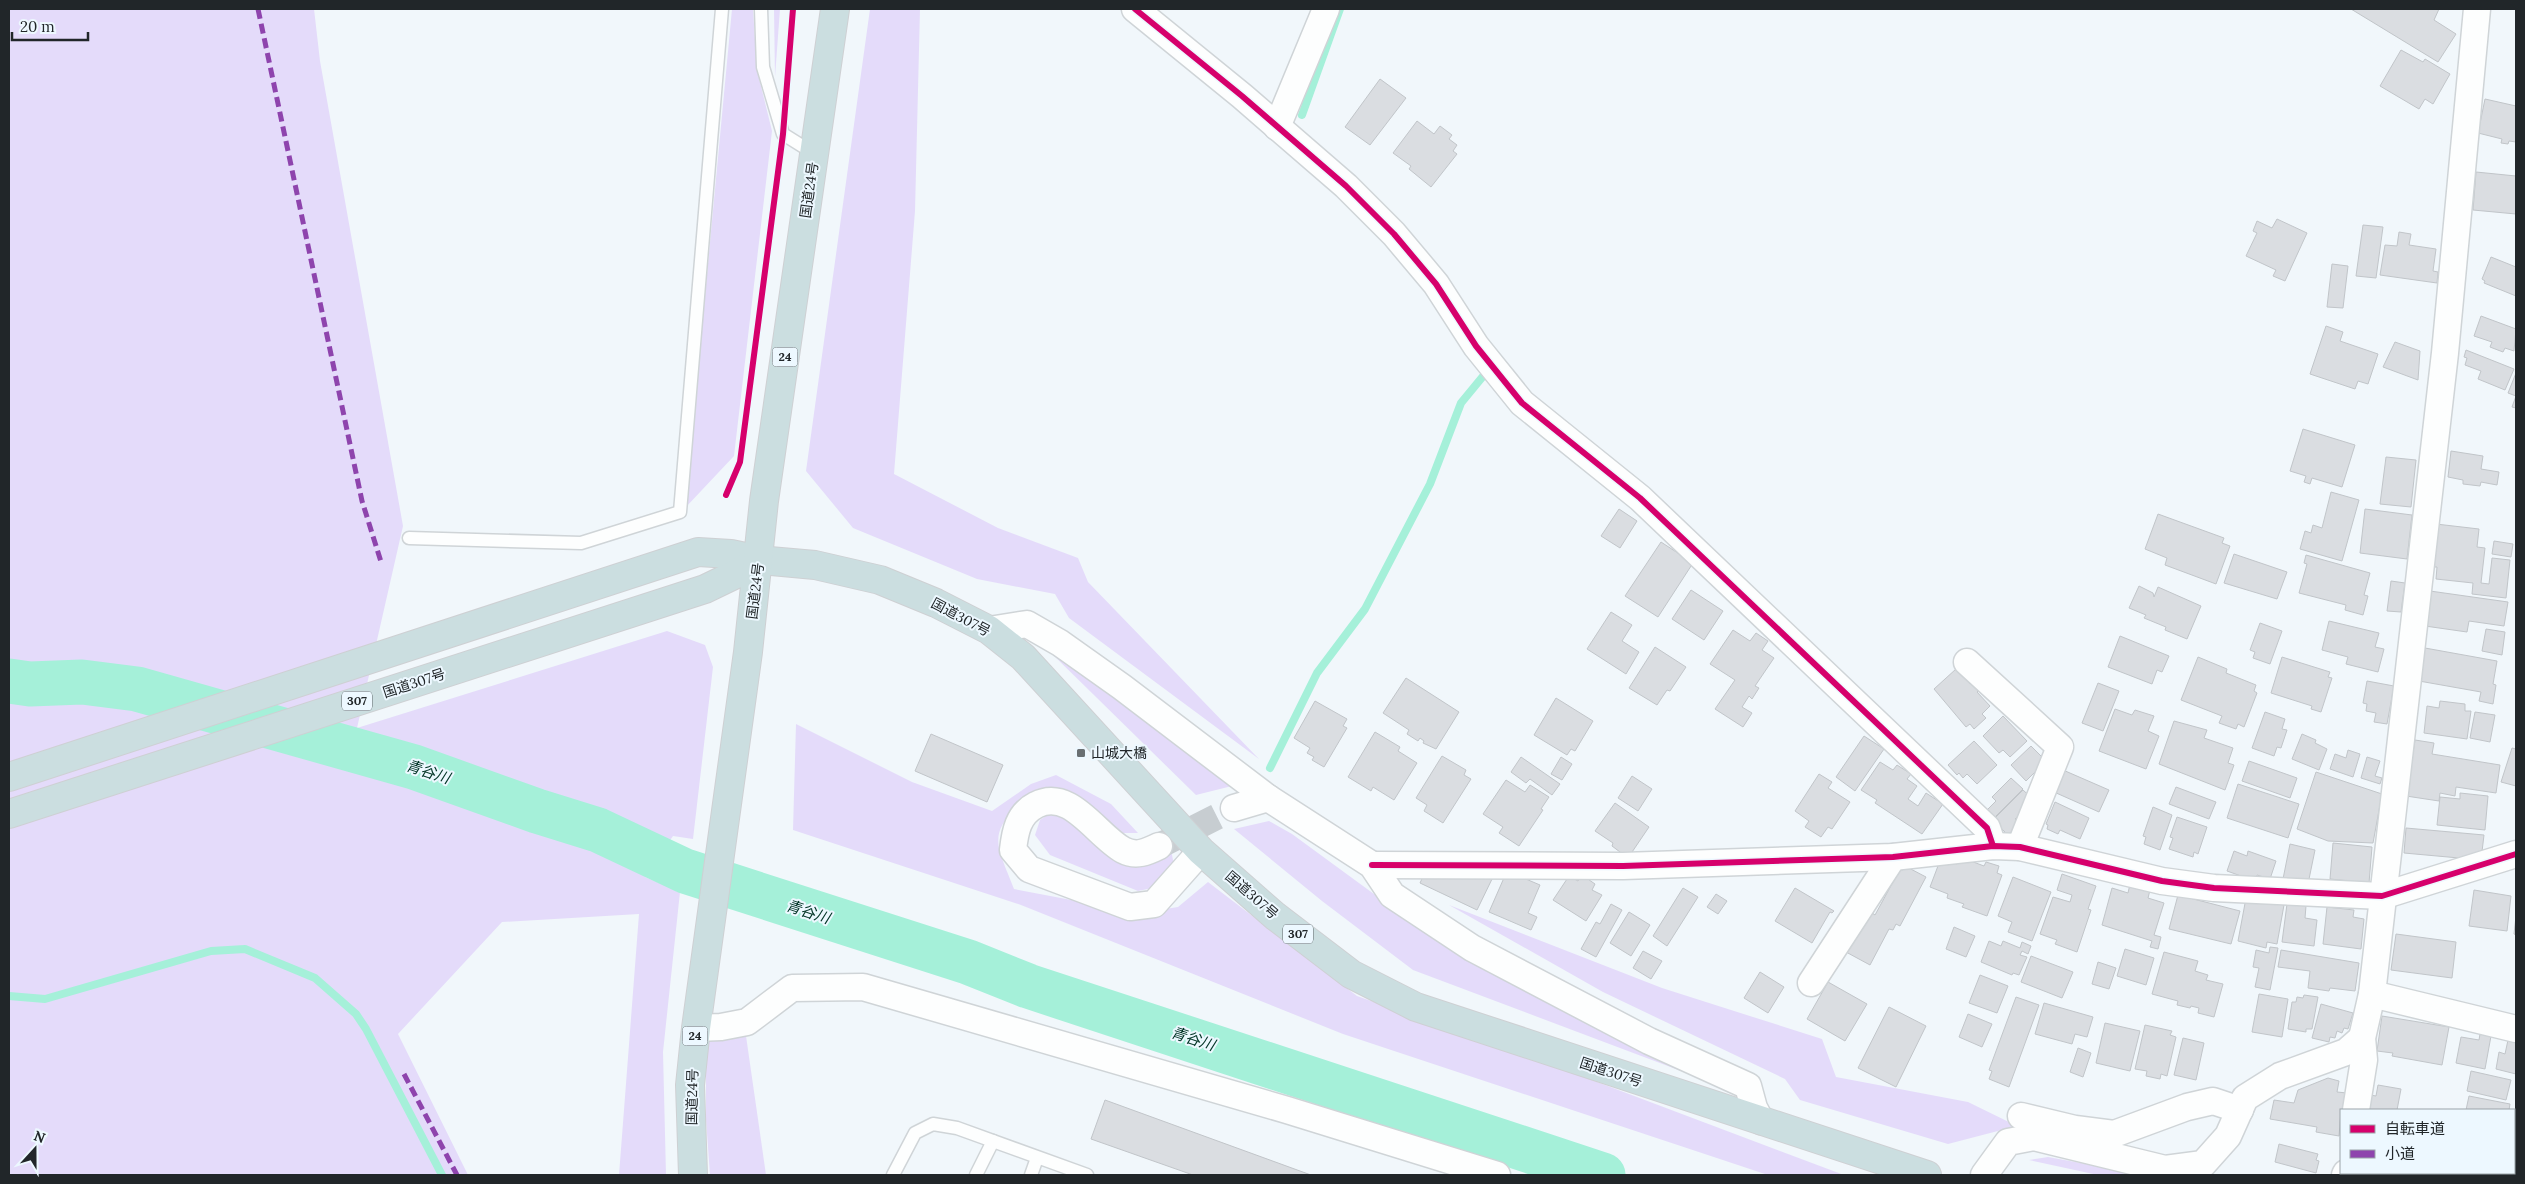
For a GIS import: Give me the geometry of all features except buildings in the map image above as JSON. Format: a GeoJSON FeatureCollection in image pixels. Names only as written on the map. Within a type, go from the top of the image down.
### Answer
{"type":"FeatureCollection","features":[{"type":"Feature","properties":{"kind":"highway","name":"国道24号"},"geometry":{"type":"LineString","coordinates":[[693,1175],[690,1085],[696,1028],[759,560],[764,501],[835,9]]}},
{"type":"Feature","properties":{"kind":"highway","name":"国道307号"},"geometry":{"type":"LineString","coordinates":[[9,778],[698,552],[731,554],[759,560],[815,565],[880,580],[936,602],[990,630],[1023,657],[1202,851],[1275,916],[1351,974],[1416,1008],[1927,1175]]}},
{"type":"Feature","properties":{"kind":"highway","name":"国道307号"},"geometry":{"type":"LineString","coordinates":[[9,814],[705,589],[759,560]]}},
{"type":"Feature","properties":{"kind":"street"},"geometry":{"type":"LineString","coordinates":[[1135,9],[1346,186],[1394,234],[1436,284],[1476,346],[1522,403],[1640,498],[1987,828],[1993,846]]}},
{"type":"Feature","properties":{"kind":"street"},"geometry":{"type":"LineString","coordinates":[[1277,127],[1326,9]]}},
{"type":"Feature","properties":{"kind":"street"},"geometry":{"type":"LineString","coordinates":[[2356,1109],[2364,1060],[2362,1038],[2372,994],[2445,353],[2477,9]]}},
{"type":"Feature","properties":{"kind":"street"},"geometry":{"type":"LineString","coordinates":[[990,630],[1027,624],[1060,644],[1122,687],[1268,798],[1372,865],[1392,895],[1472,948],[1649,1041],[1748,1086],[1754,1108],[1761,1121]]}},
{"type":"Feature","properties":{"kind":"street"},"geometry":{"type":"LineString","coordinates":[[1967,662],[2060,747],[2020,847]]}},
{"type":"Feature","properties":{"kind":"street"},"geometry":{"type":"LineString","coordinates":[[1234,808],[1268,798]]}},
{"type":"Feature","properties":{"kind":"street"},"geometry":{"type":"LineString","coordinates":[[1159,846],[1143,854],[1123,850],[1068,805],[1046,800],[1028,809],[1016,828],[1012,850],[1029,870],[1130,907],[1154,904],[1202,851]]}},
{"type":"Feature","properties":{"kind":"street"},"geometry":{"type":"LineString","coordinates":[[1372,865],[1624,866],[1893,857],[1993,846],[2020,847],[2162,882],[2214,888],[2382,896],[2512,860]]}},
{"type":"Feature","properties":{"kind":"street"},"geometry":{"type":"LineString","coordinates":[[1811,983],[1893,857]]}},
{"type":"Feature","properties":{"kind":"street"},"geometry":{"type":"LineString","coordinates":[[696,1028],[721,1027],[747,1022],[792,988],[863,987],[1287,1110],[1497,1175]]}},
{"type":"Feature","properties":{"kind":"street"},"geometry":{"type":"LineString","coordinates":[[2372,994],[2516,1029]]}},
{"type":"Feature","properties":{"kind":"street"},"geometry":{"type":"LineString","coordinates":[[1984,1175],[2008,1142],[2034,1137],[2165,1169],[2203,1164],[2228,1136],[2245,1098],[2280,1076],[2346,1052],[2362,1038]]}},
{"type":"Feature","properties":{"kind":"street"},"geometry":{"type":"LineString","coordinates":[[2021,1116],[2075,1130],[2114,1134],[2187,1107],[2212,1101],[2240,1110]]}},
{"type":"Feature","properties":{"kind":"lane"},"geometry":{"type":"LineString","coordinates":[[409,538],[581,543],[680,512],[722,9]]}},
{"type":"Feature","properties":{"kind":"lane"},"geometry":{"type":"LineString","coordinates":[[761,9],[763,67],[783,134],[814,154]]}},
{"type":"Feature","properties":{"kind":"lane"},"geometry":{"type":"LineString","coordinates":[[893,1175],[915,1133],[933,1124],[957,1128],[1087,1175]]}},
{"type":"Feature","properties":{"kind":"lane"},"geometry":{"type":"LineString","coordinates":[[976,1175],[993,1141]]}},
{"type":"Feature","properties":{"kind":"lane"},"geometry":{"type":"LineString","coordinates":[[1031,1175],[1037,1158]]}},
{"type":"Feature","properties":{"kind":"shaded area"},"geometry":{"type":"Polygon","coordinates":[[[9,9],[314,9],[320,61],[403,526],[357,728],[667,631],[705,645],[713,667],[693,839],[673,836],[645,877],[680,892],[663,1052],[666,1175],[619,1175],[639,914],[502,922],[398,1034],[468,1175],[9,1175],[9,9]]]}},
{"type":"Feature","properties":{"kind":"shaded area"},"geometry":{"type":"Polygon","coordinates":[[[732,9],[753,9],[757,70],[772,131],[734,456],[685,508],[732,9]]]}},
{"type":"Feature","properties":{"kind":"shaded area"},"geometry":{"type":"Polygon","coordinates":[[[774,9],[780,9],[775,77],[774,9]]]}},
{"type":"Feature","properties":{"kind":"shaded area"},"geometry":{"type":"Polygon","coordinates":[[[870,9],[920,9],[915,211],[894,474],[998,528],[1078,558],[1088,582],[1259,759],[1069,618],[1055,594],[977,579],[853,528],[806,471],[870,9]]]}},
{"type":"Feature","properties":{"kind":"shaded area"},"geometry":{"type":"Polygon","coordinates":[[[1044,646],[1232,786],[1196,795],[1044,646]]]}},
{"type":"Feature","properties":{"kind":"shaded area"},"geometry":{"type":"Polygon","coordinates":[[[796,724],[912,782],[992,811],[1031,784],[1056,775],[1111,804],[1138,833],[1119,833],[1026,797],[1005,821],[1000,830],[998,840],[999,849],[1014,889],[1140,913],[1178,907],[1208,882],[1357,996],[1560,1068],[1844,1175],[1768,1175],[1343,1034],[1021,905],[793,830],[796,724]]]}},
{"type":"Feature","properties":{"kind":"shaded area"},"geometry":{"type":"Polygon","coordinates":[[[1055,810],[1132,857],[1171,850],[1174,865],[1162,886],[1138,891],[1050,855],[1035,835],[1040,820],[1055,810]]]}},
{"type":"Feature","properties":{"kind":"shaded area"},"geometry":{"type":"Polygon","coordinates":[[[1269,821],[1292,834],[1460,957],[1705,1080],[1413,970],[1322,901],[1234,829],[1269,821]]]}},
{"type":"Feature","properties":{"kind":"shaded area"},"geometry":{"type":"Polygon","coordinates":[[[1449,905],[1662,988],[1822,1039],[1836,1077],[1968,1102],[2017,1126],[1948,1144],[1800,1100],[1785,1079],[1603,992],[1449,905]]]}},
{"type":"Feature","properties":{"kind":"shaded area"},"geometry":{"type":"Polygon","coordinates":[[[745,1029],[766,1175],[710,1175],[706,1119],[706,1036],[745,1029]]]}},
{"type":"Feature","properties":{"kind":"shaded area"},"geometry":{"type":"Polygon","coordinates":[[[2048,1157],[2146,1175],[2098,1175],[2029,1160],[2048,1157]]]}},
{"type":"Feature","properties":{"kind":"waterway"},"geometry":{"type":"LineString","coordinates":[[1302,115],[1340,9]]}},
{"type":"Feature","properties":{"kind":"waterway"},"geometry":{"type":"LineString","coordinates":[[1270,768],[1317,673],[1365,609],[1430,484],[1461,403],[1489,369]]}},
{"type":"Feature","properties":{"kind":"waterway","name":"青谷川"},"geometry":{"type":"LineString","coordinates":[[9,681],[30,684],[82,682],[137,689],[414,767],[537,811],[598,830],[685,871],[968,962],[1028,986],[1603,1175]]}},
{"type":"Feature","properties":{"kind":"waterway"},"geometry":{"type":"LineString","coordinates":[[9,996],[45,999],[211,951],[245,949],[315,978],[356,1014],[366,1029],[442,1175]]}},
{"type":"Feature","properties":{"kind":"tunnel"},"geometry":{"type":"LineString","coordinates":[[1159,846],[1234,808]]}},
{"type":"Feature","properties":{"kind":"marked path"},"geometry":{"type":"LineString","coordinates":[[258,9],[362,501],[382,565]]}},
{"type":"Feature","properties":{"kind":"marked path"},"geometry":{"type":"LineString","coordinates":[[404,1074],[457,1175]]}},
{"type":"Feature","properties":{"kind":"cycle path"},"geometry":{"type":"LineString","coordinates":[[726,495],[740,462],[783,134],[793,9]]}},
{"type":"Feature","properties":{"kind":"cycle path"},"geometry":{"type":"LineString","coordinates":[[1135,9],[1242,96],[1346,186],[1394,234],[1436,284],[1476,346],[1522,403],[1640,498],[1987,828],[1993,846]]}},
{"type":"Feature","properties":{"kind":"cycle path"},"geometry":{"type":"LineString","coordinates":[[1372,865],[1623,866],[1893,857],[1993,846],[2020,847],[2162,881],[2214,888],[2382,896],[2516,854]]}},
{"type":"Feature","properties":{"kind":"place","name":"山城大橋"},"geometry":{"type":"Point","coordinates":[1081,753]}}]}
